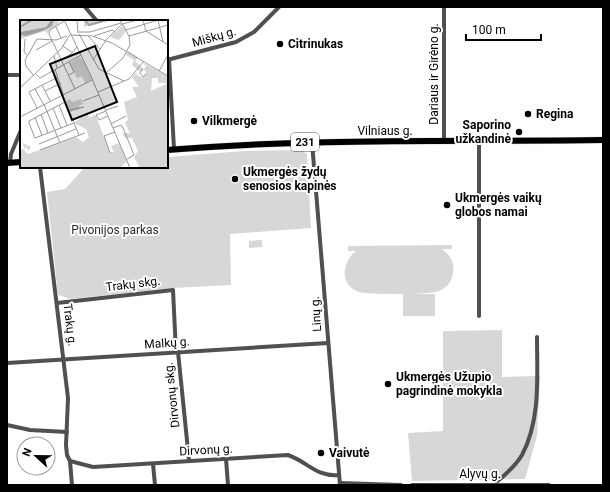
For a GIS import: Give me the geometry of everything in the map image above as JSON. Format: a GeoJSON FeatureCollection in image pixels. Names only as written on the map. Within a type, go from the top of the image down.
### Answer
{"type":"FeatureCollection","features":[{"type":"Feature","properties":{"kind":"main road","name":"Vilniaus g."},"geometry":{"type":"LineString","coordinates":[[168,150],[246,144],[312,142],[603,140]]}},
{"type":"Feature","properties":{"kind":"main road"},"geometry":{"type":"LineString","coordinates":[[9,163],[20,162]]}},
{"type":"Feature","properties":{"kind":"street"},"geometry":{"type":"LineString","coordinates":[[85,7],[96,20]]}},
{"type":"Feature","properties":{"kind":"street","name":"Miškų g."},"geometry":{"type":"LineString","coordinates":[[168,59],[236,42],[254,32],[279,7]]}},
{"type":"Feature","properties":{"kind":"street","name":"Dariaus ir Girėno g."},"geometry":{"type":"LineString","coordinates":[[444,7],[444,141]]}},
{"type":"Feature","properties":{"kind":"street"},"geometry":{"type":"LineString","coordinates":[[168,59],[174,149]]}},
{"type":"Feature","properties":{"kind":"street"},"geometry":{"type":"LineString","coordinates":[[7,75],[20,75]]}},
{"type":"Feature","properties":{"kind":"street"},"geometry":{"type":"LineString","coordinates":[[9,163],[20,132]]}},
{"type":"Feature","properties":{"kind":"street","name":"Linų g."},"geometry":{"type":"LineString","coordinates":[[312,142],[340,484]]}},
{"type":"Feature","properties":{"kind":"street"},"geometry":{"type":"LineString","coordinates":[[478,316],[479,142]]}},
{"type":"Feature","properties":{"kind":"street","name":"Trakų g."},"geometry":{"type":"LineString","coordinates":[[40,168],[68,398],[67,454],[70,461],[72,485]]}},
{"type":"Feature","properties":{"kind":"street","name":"Trakų skg."},"geometry":{"type":"LineString","coordinates":[[57,303],[173,290],[177,352]]}},
{"type":"Feature","properties":{"kind":"street"},"geometry":{"type":"LineString","coordinates":[[494,484],[509,471],[521,456],[531,434],[536,406],[537,337]]}},
{"type":"Feature","properties":{"kind":"street","name":"Malkų g."},"geometry":{"type":"LineString","coordinates":[[7,363],[328,343]]}},
{"type":"Feature","properties":{"kind":"street","name":"Dirvonų skg."},"geometry":{"type":"LineString","coordinates":[[177,352],[188,460]]}},
{"type":"Feature","properties":{"kind":"street"},"geometry":{"type":"LineString","coordinates":[[7,425],[30,430],[67,432]]}},
{"type":"Feature","properties":{"kind":"street","name":"Dirvonų g."},"geometry":{"type":"LineString","coordinates":[[70,461],[93,467],[288,455],[295,457],[316,472],[339,475]]}},
{"type":"Feature","properties":{"kind":"street"},"geometry":{"type":"LineString","coordinates":[[226,459],[228,485]]}},
{"type":"Feature","properties":{"kind":"street"},"geometry":{"type":"LineString","coordinates":[[153,464],[155,485]]}},
{"type":"Feature","properties":{"kind":"street"},"geometry":{"type":"LineString","coordinates":[[340,484],[401,485]]}},
{"type":"Feature","properties":{"kind":"street","name":"Alyvų g."},"geometry":{"type":"LineString","coordinates":[[412,485],[549,485]]}},
{"type":"Feature","properties":{"kind":"green space","name":"Pivonijos parkas"},"geometry":{"type":"Polygon","coordinates":[[[301,150],[307,154],[311,228],[230,234],[231,285],[172,288],[71,299],[58,295],[47,192],[65,189],[84,168],[168,168],[168,157],[244,151],[301,150]]]}},
{"type":"Feature","properties":{"kind":"green space"},"geometry":{"type":"Polygon","coordinates":[[[262,240],[262,247],[249,248],[249,241],[262,240]]]}},
{"type":"Feature","properties":{"kind":"green space"},"geometry":{"type":"Polygon","coordinates":[[[452,245],[452,249],[442,249],[450,256],[453,262],[453,269],[452,276],[447,286],[439,291],[412,294],[365,293],[353,289],[348,284],[346,279],[345,273],[348,261],[356,251],[348,251],[348,246],[452,245]]]}},
{"type":"Feature","properties":{"kind":"green space"},"geometry":{"type":"Polygon","coordinates":[[[403,294],[435,294],[435,316],[403,316],[403,294]]]}},
{"type":"Feature","properties":{"kind":"green space"},"geometry":{"type":"Polygon","coordinates":[[[502,330],[502,377],[540,376],[537,436],[525,479],[412,481],[408,433],[443,431],[443,331],[502,330]]]}},
{"type":"Feature","properties":{"kind":"place","name":"Citrinukas"},"geometry":{"type":"Point","coordinates":[280,44]}},
{"type":"Feature","properties":{"kind":"place","name":"Regina"},"geometry":{"type":"Point","coordinates":[528,114]}},
{"type":"Feature","properties":{"kind":"place","name":"Vilkmergė"},"geometry":{"type":"Point","coordinates":[194,121]}},
{"type":"Feature","properties":{"kind":"place","name":"Saporino užkandinė"},"geometry":{"type":"Point","coordinates":[519,132]}},
{"type":"Feature","properties":{"kind":"place","name":"Ukmergės žydų senosios kapinės"},"geometry":{"type":"Point","coordinates":[235,179]}},
{"type":"Feature","properties":{"kind":"place","name":"Ukmergės vaikų globos namai"},"geometry":{"type":"Point","coordinates":[447,205]}},
{"type":"Feature","properties":{"kind":"place","name":"Ukmergės Užupio pagrindinė mokykla"},"geometry":{"type":"Point","coordinates":[388,384]}},
{"type":"Feature","properties":{"kind":"place","name":"Vaivutė"},"geometry":{"type":"Point","coordinates":[321,453]}}]}
